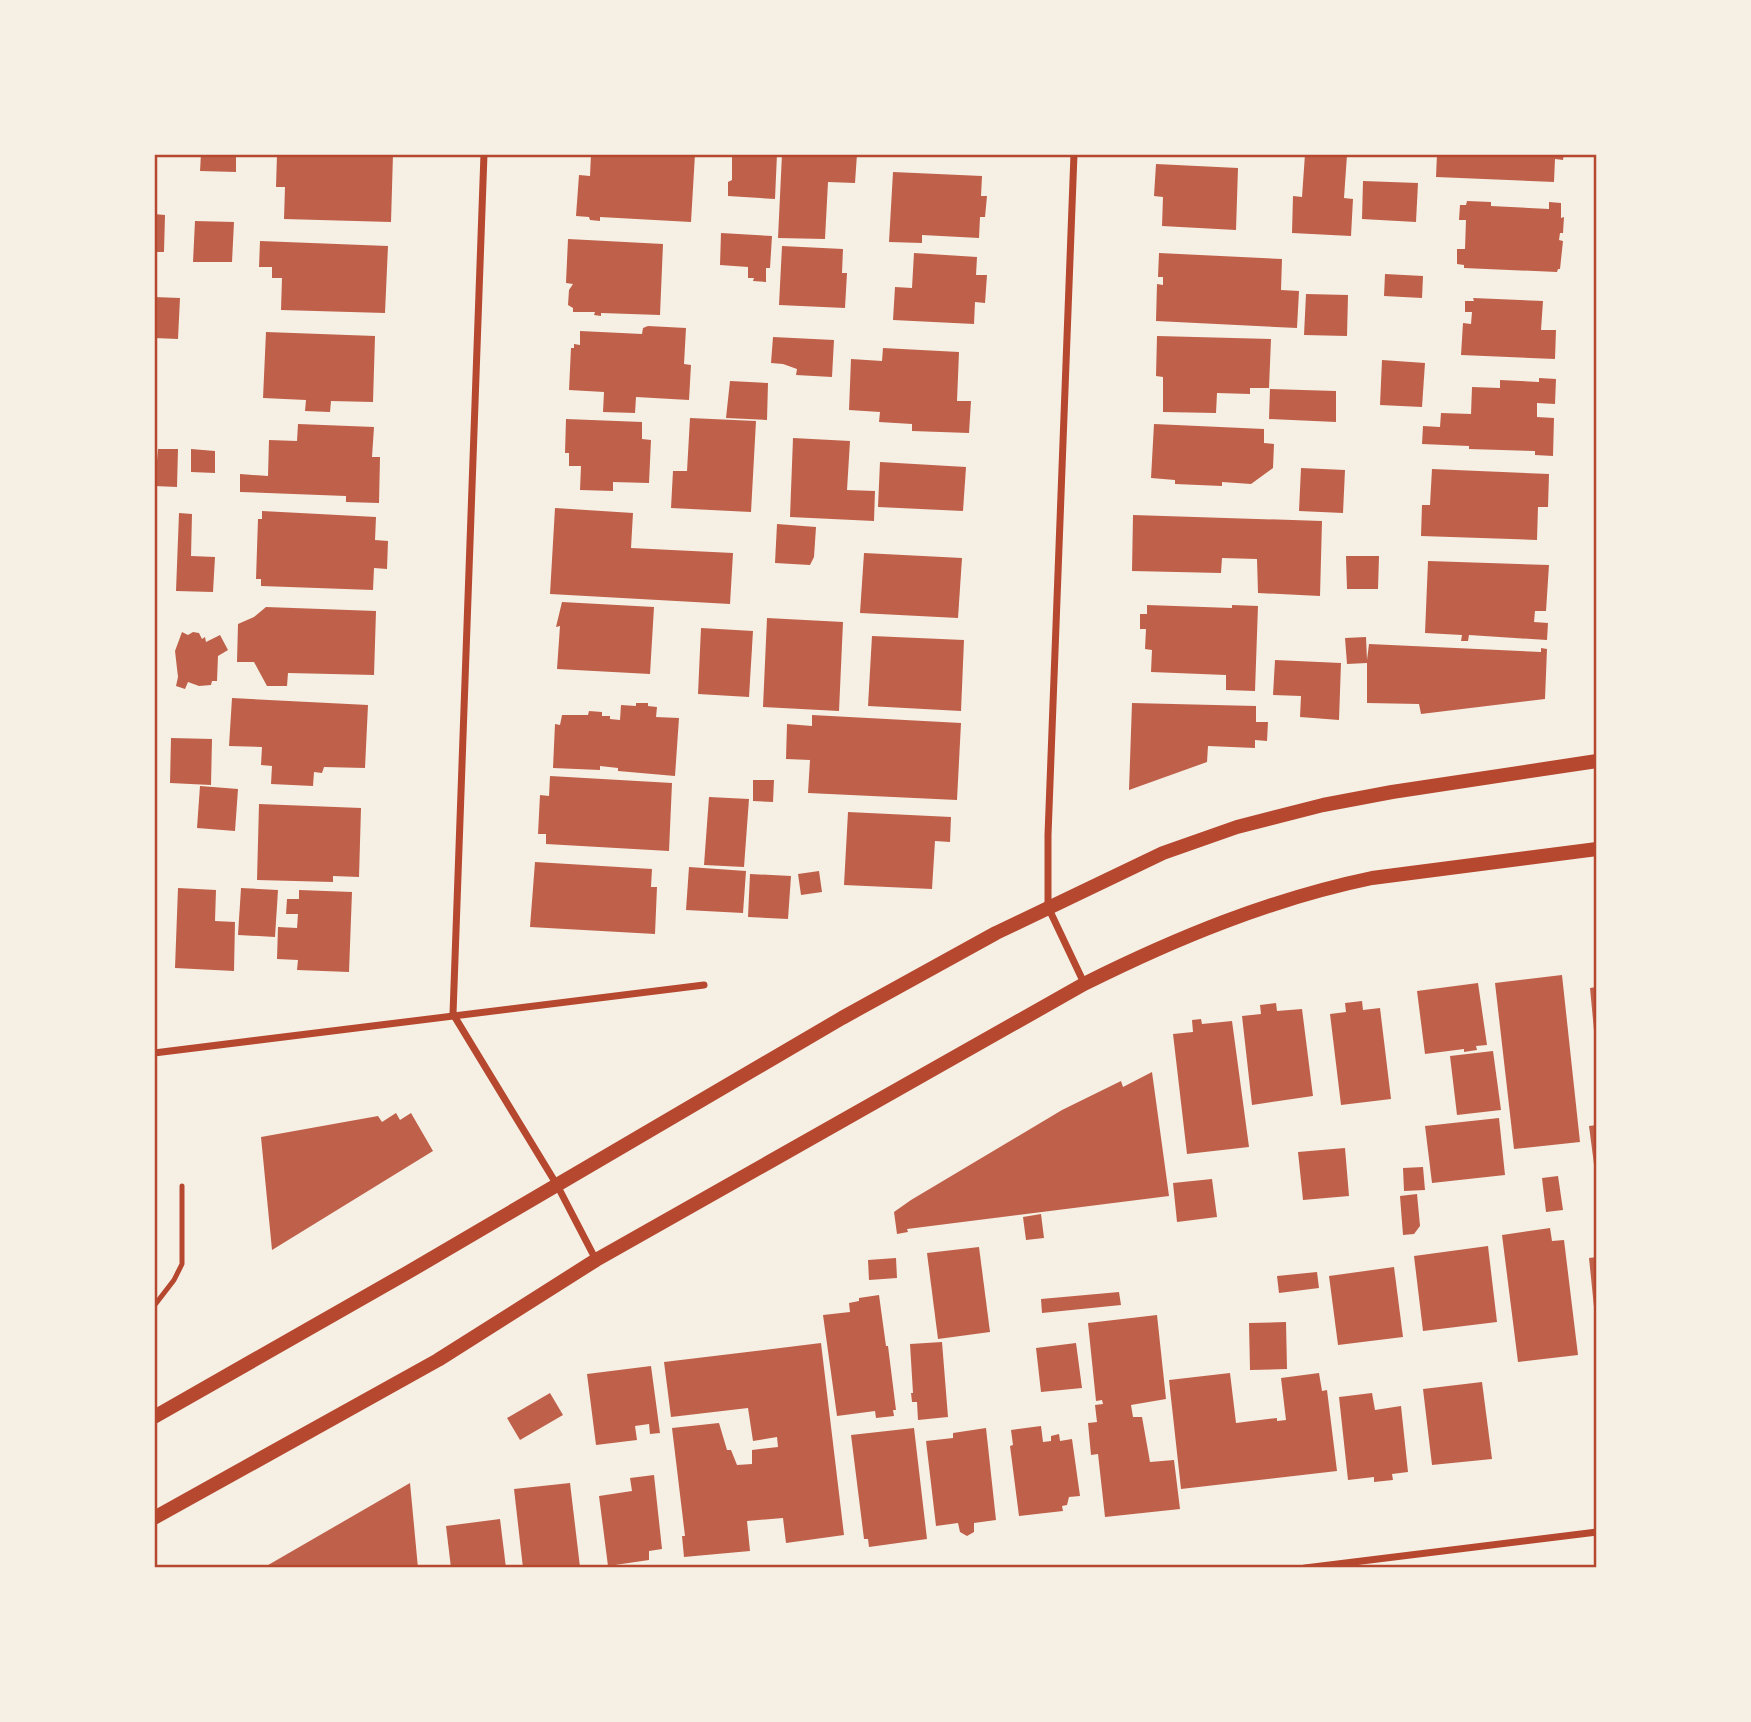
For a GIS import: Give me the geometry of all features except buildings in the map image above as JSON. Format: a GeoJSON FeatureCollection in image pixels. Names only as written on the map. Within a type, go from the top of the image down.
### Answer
{"type":"FeatureCollection","features":[{"type":"Feature","properties":{"kind":"main road"},"geometry":{"type":"LineString","coordinates":[[154,1417],[842,1018],[1048,906],[1163,853],[1237,827],[1323,805],[1597,761]]}},
{"type":"Feature","properties":{"kind":"main road"},"geometry":{"type":"LineString","coordinates":[[154,1518],[438,1360],[596,1260],[1084,984],[1142,955],[1252,910],[1342,884],[1597,849]]}},
{"type":"Feature","properties":{"kind":"street"},"geometry":{"type":"LineString","coordinates":[[484,154],[453,1014],[557,1185],[596,1260]]}},
{"type":"Feature","properties":{"kind":"street"},"geometry":{"type":"LineString","coordinates":[[1074,154],[1048,835],[1048,906],[1084,984]]}},
{"type":"Feature","properties":{"kind":"street"},"geometry":{"type":"LineString","coordinates":[[154,1053],[704,985]]}},
{"type":"Feature","properties":{"kind":"street"},"geometry":{"type":"LineString","coordinates":[[1305,1568],[1597,1532]]}},
{"type":"Feature","properties":{"kind":"lane"},"geometry":{"type":"LineString","coordinates":[[154,1306],[174,1280],[182,1264],[182,1186]]}}]}
